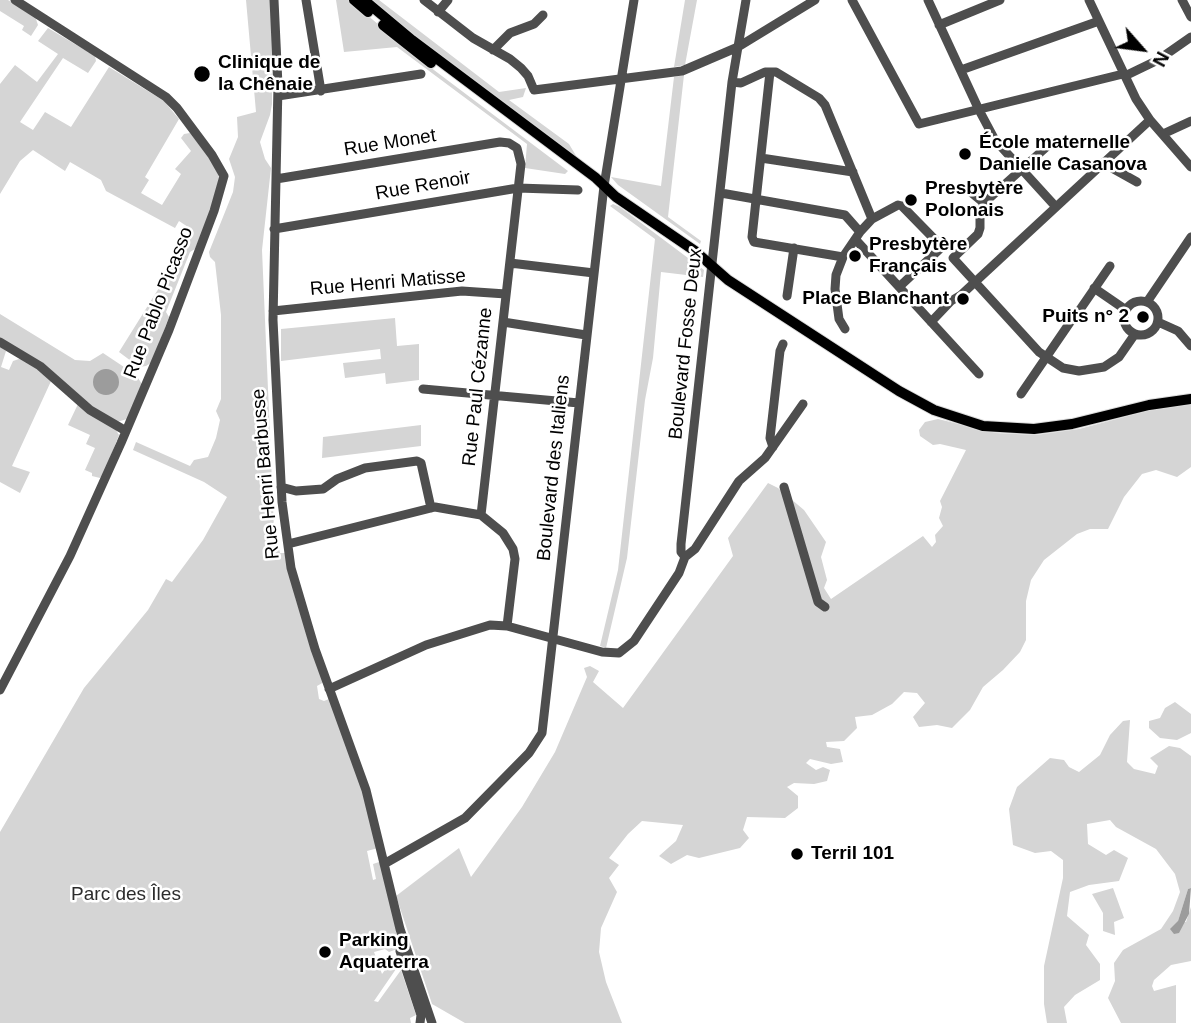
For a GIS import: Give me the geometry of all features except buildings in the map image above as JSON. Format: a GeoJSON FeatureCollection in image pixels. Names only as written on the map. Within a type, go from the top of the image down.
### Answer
{"type":"FeatureCollection","features":[{"type":"Feature","properties":{"kind":"main road"},"geometry":{"type":"LineString","coordinates":[[354,0],[394,35],[452,79],[509,119],[529,129]]}},
{"type":"Feature","properties":{"kind":"main road"},"geometry":{"type":"LineString","coordinates":[[365,0],[412,40],[616,197],[666,230],[728,280],[789,322],[934,410],[958,420],[999,428],[1056,427],[1168,401],[1191,399]]}},
{"type":"Feature","properties":{"kind":"street","name":"Rue Pablo Picasso"},"geometry":{"type":"LineString","coordinates":[[0,690],[70,556],[126,431],[169,330],[214,211],[224,176],[212,155],[166,97],[15,0]]}},
{"type":"Feature","properties":{"kind":"street","name":"Rue Henri Barbusse"},"geometry":{"type":"LineString","coordinates":[[274,0],[278,96],[273,311],[281,487],[288,544],[296,591],[366,790],[400,929],[432,1023]]}},
{"type":"Feature","properties":{"kind":"street"},"geometry":{"type":"LineString","coordinates":[[306,0],[321,91]]}},
{"type":"Feature","properties":{"kind":"street"},"geometry":{"type":"LineString","coordinates":[[424,0],[472,38],[521,68],[534,90],[682,71],[738,47],[815,0]]}},
{"type":"Feature","properties":{"kind":"street"},"geometry":{"type":"LineString","coordinates":[[438,12],[448,0]]}},
{"type":"Feature","properties":{"kind":"street","name":"Boulevard des Italiens"},"geometry":{"type":"LineString","coordinates":[[384,864],[465,818],[534,747],[542,733],[604,186],[634,0]]}},
{"type":"Feature","properties":{"kind":"street","name":"Boulevard Fosse Deux"},"geometry":{"type":"LineString","coordinates":[[685,557],[681,552],[681,544],[732,82],[746,0]]}},
{"type":"Feature","properties":{"kind":"street"},"geometry":{"type":"LineString","coordinates":[[852,0],[919,124],[1126,74],[1158,60],[1191,37]]}},
{"type":"Feature","properties":{"kind":"street"},"geometry":{"type":"LineString","coordinates":[[928,0],[995,141],[1056,207]]}},
{"type":"Feature","properties":{"kind":"street"},"geometry":{"type":"LineString","coordinates":[[939,25],[1000,0]]}},
{"type":"Feature","properties":{"kind":"street"},"geometry":{"type":"LineString","coordinates":[[1089,0],[1150,120],[1191,167]]}},
{"type":"Feature","properties":{"kind":"street"},"geometry":{"type":"LineString","coordinates":[[1182,0],[1191,17]]}},
{"type":"Feature","properties":{"kind":"street"},"geometry":{"type":"LineString","coordinates":[[493,50],[510,33],[534,24],[543,15]]}},
{"type":"Feature","properties":{"kind":"street"},"geometry":{"type":"LineString","coordinates":[[961,71],[1099,21]]}},
{"type":"Feature","properties":{"kind":"street"},"geometry":{"type":"LineString","coordinates":[[770,72],[752,237],[754,242],[843,257]]}},
{"type":"Feature","properties":{"kind":"street"},"geometry":{"type":"LineString","coordinates":[[732,82],[741,83],[776,72],[819,98],[825,105],[872,219]]}},
{"type":"Feature","properties":{"kind":"street"},"geometry":{"type":"LineString","coordinates":[[278,96],[421,74]]}},
{"type":"Feature","properties":{"kind":"street"},"geometry":{"type":"LineString","coordinates":[[931,322],[1150,120]]}},
{"type":"Feature","properties":{"kind":"street"},"geometry":{"type":"LineString","coordinates":[[1163,134],[1191,121]]}},
{"type":"Feature","properties":{"kind":"street"},"geometry":{"type":"LineString","coordinates":[[1061,142],[1052,142],[984,203],[980,212],[978,234],[953,258],[1006,317],[1046,357],[1063,368],[1095,370],[1119,357],[1135,334]]}},
{"type":"Feature","properties":{"kind":"street","name":"Rue Monet"},"geometry":{"type":"LineString","coordinates":[[276,179],[509,143]]}},
{"type":"Feature","properties":{"kind":"street","name":"Rue Paul Cézanne"},"geometry":{"type":"LineString","coordinates":[[481,515],[521,156],[517,148],[509,143]]}},
{"type":"Feature","properties":{"kind":"street"},"geometry":{"type":"LineString","coordinates":[[761,158],[853,172]]}},
{"type":"Feature","properties":{"kind":"street"},"geometry":{"type":"LineString","coordinates":[[1103,163],[1137,182]]}},
{"type":"Feature","properties":{"kind":"street","name":"Rue Renoir"},"geometry":{"type":"LineString","coordinates":[[274,229],[518,188],[578,190]]}},
{"type":"Feature","properties":{"kind":"street"},"geometry":{"type":"LineString","coordinates":[[967,190],[984,203]]}},
{"type":"Feature","properties":{"kind":"street"},"geometry":{"type":"LineString","coordinates":[[721,194],[845,215],[858,236],[899,287],[979,374]]}},
{"type":"Feature","properties":{"kind":"street"},"geometry":{"type":"LineString","coordinates":[[845,329],[839,319],[835,289],[836,275],[843,257],[872,219],[893,206],[902,206],[942,247],[899,287]]}},
{"type":"Feature","properties":{"kind":"street"},"geometry":{"type":"LineString","coordinates":[[1147,302],[1191,237]]}},
{"type":"Feature","properties":{"kind":"street"},"geometry":{"type":"LineString","coordinates":[[787,296],[794,248]]}},
{"type":"Feature","properties":{"kind":"street"},"geometry":{"type":"LineString","coordinates":[[510,263],[594,273]]}},
{"type":"Feature","properties":{"kind":"street"},"geometry":{"type":"LineString","coordinates":[[1021,394],[1110,266]]}},
{"type":"Feature","properties":{"kind":"street"},"geometry":{"type":"LineString","coordinates":[[1094,288],[1126,310]]}},
{"type":"Feature","properties":{"kind":"street","name":"Rue Henri Matisse"},"geometry":{"type":"LineString","coordinates":[[273,311],[463,291],[506,294]]}},
{"type":"Feature","properties":{"kind":"street"},"geometry":{"type":"LineString","coordinates":[[1134,302],[1147,302],[1156,309],[1158,321],[1155,329],[1148,334],[1135,334],[1125,323],[1126,310],[1134,302]]}},
{"type":"Feature","properties":{"kind":"street"},"geometry":{"type":"LineString","coordinates":[[1158,321],[1178,331],[1191,346]]}},
{"type":"Feature","properties":{"kind":"street"},"geometry":{"type":"LineString","coordinates":[[503,322],[586,335]]}},
{"type":"Feature","properties":{"kind":"street"},"geometry":{"type":"LineString","coordinates":[[0,342],[40,366],[90,410],[126,431]]}},
{"type":"Feature","properties":{"kind":"street"},"geometry":{"type":"LineString","coordinates":[[773,447],[770,438],[783,344]]}},
{"type":"Feature","properties":{"kind":"street"},"geometry":{"type":"LineString","coordinates":[[423,389],[579,403]]}},
{"type":"Feature","properties":{"kind":"street"},"geometry":{"type":"LineString","coordinates":[[329,690],[426,645],[490,625],[507,626],[602,652],[619,653],[634,641],[679,573],[685,557],[695,549],[739,481],[763,460],[803,404]]}},
{"type":"Feature","properties":{"kind":"street"},"geometry":{"type":"LineString","coordinates":[[281,487],[296,491],[323,489],[337,479],[365,467],[417,461],[421,463],[431,508]]}},
{"type":"Feature","properties":{"kind":"street"},"geometry":{"type":"LineString","coordinates":[[784,487],[818,602],[825,607]]}},
{"type":"Feature","properties":{"kind":"street"},"geometry":{"type":"LineString","coordinates":[[288,544],[431,508],[481,515],[503,533],[513,549],[515,559],[507,626]]}},
{"type":"Feature","properties":{"kind":"street"},"geometry":{"type":"LineString","coordinates":[[400,951],[421,1014],[420,1023]]}},
{"type":"Feature","properties":{"kind":"green space"},"geometry":{"type":"Polygon","coordinates":[[[0,0],[8,0],[35,16],[38,25],[31,36],[22,30],[24,26],[0,11],[0,0]]]}},
{"type":"Feature","properties":{"kind":"green space","name":"Parc des Îles"},"geometry":{"type":"Polygon","coordinates":[[[246,0],[270,0],[275,82],[272,85],[270,115],[260,142],[271,168],[262,250],[274,529],[280,553],[286,553],[296,600],[324,682],[317,686],[319,699],[329,699],[361,785],[378,848],[367,851],[373,880],[376,879],[373,864],[379,862],[398,932],[397,949],[374,952],[382,974],[385,970],[396,969],[374,1001],[378,1002],[401,970],[416,1015],[410,1018],[411,1023],[0,1023],[0,832],[84,688],[148,610],[166,579],[172,582],[203,540],[227,497],[204,482],[133,450],[136,442],[190,466],[194,460],[208,457],[216,438],[220,420],[216,411],[221,399],[221,315],[215,262],[209,252],[233,192],[235,177],[229,159],[238,137],[237,117],[256,112],[246,0]]]}},
{"type":"Feature","properties":{"kind":"green space"},"geometry":{"type":"Polygon","coordinates":[[[336,0],[349,0],[426,64],[568,171],[565,174],[525,168],[527,144],[397,47],[344,52],[336,0]]]}},
{"type":"Feature","properties":{"kind":"green space"},"geometry":{"type":"Polygon","coordinates":[[[370,0],[379,0],[499,92],[526,88],[523,97],[509,100],[569,144],[578,159],[433,52],[370,0]]]}},
{"type":"Feature","properties":{"kind":"green space"},"geometry":{"type":"Polygon","coordinates":[[[685,0],[697,0],[685,65],[674,67],[685,0]]]}},
{"type":"Feature","properties":{"kind":"green space"},"geometry":{"type":"Polygon","coordinates":[[[48,28],[95,56],[96,61],[88,73],[63,58],[20,122],[33,130],[45,112],[71,127],[109,67],[164,101],[179,119],[145,177],[149,180],[141,193],[162,205],[181,174],[175,169],[191,151],[181,138],[184,134],[190,133],[218,169],[220,188],[166,312],[169,317],[152,362],[146,366],[139,367],[119,352],[182,251],[191,229],[179,221],[175,228],[106,191],[101,180],[70,162],[65,171],[33,150],[20,161],[0,194],[0,84],[15,65],[37,82],[58,54],[38,41],[48,28]]]}},
{"type":"Feature","properties":{"kind":"green space"},"geometry":{"type":"Polygon","coordinates":[[[684,75],[668,217],[701,241],[700,244],[618,185],[611,177],[661,186],[674,77],[684,75]]]}},
{"type":"Feature","properties":{"kind":"green space"},"geometry":{"type":"Polygon","coordinates":[[[613,204],[704,270],[703,277],[661,272],[653,358],[645,400],[627,558],[606,648],[600,646],[618,570],[655,239],[610,206],[613,204]]]}},
{"type":"Feature","properties":{"kind":"green space"},"geometry":{"type":"Polygon","coordinates":[[[0,314],[75,360],[90,361],[103,353],[136,375],[142,384],[127,419],[117,422],[95,409],[45,366],[0,339],[0,314]]]}},
{"type":"Feature","properties":{"kind":"green space"},"geometry":{"type":"Polygon","coordinates":[[[395,318],[397,346],[419,344],[419,380],[386,384],[385,373],[345,378],[343,363],[381,359],[380,349],[281,361],[281,329],[395,318]]]}},
{"type":"Feature","properties":{"kind":"green space"},"geometry":{"type":"Polygon","coordinates":[[[0,346],[6,351],[1,367],[9,370],[13,361],[22,358],[52,379],[12,466],[30,472],[20,493],[0,482],[0,346]]]}},
{"type":"Feature","properties":{"kind":"green space"},"geometry":{"type":"Polygon","coordinates":[[[78,404],[116,430],[119,435],[100,478],[85,470],[95,448],[86,444],[90,435],[68,425],[78,404]]]}},
{"type":"Feature","properties":{"kind":"green space"},"geometry":{"type":"Polygon","coordinates":[[[1191,404],[1191,467],[1177,477],[1156,470],[1142,474],[1124,497],[1108,529],[1090,529],[1077,534],[1044,560],[1031,580],[1026,601],[1026,640],[1020,652],[983,687],[970,710],[952,728],[937,725],[919,727],[913,717],[925,703],[917,693],[904,692],[892,704],[872,715],[855,717],[857,728],[844,741],[826,742],[827,747],[840,749],[843,762],[831,764],[810,759],[806,763],[816,770],[823,767],[830,770],[827,781],[814,784],[794,783],[787,787],[798,796],[798,808],[785,818],[747,817],[743,830],[749,838],[740,848],[699,858],[687,855],[671,864],[659,856],[676,841],[683,825],[642,821],[628,834],[609,858],[619,865],[609,878],[617,892],[601,928],[599,952],[606,982],[622,1023],[465,1023],[432,1004],[396,896],[459,848],[471,877],[522,807],[555,752],[587,677],[584,668],[590,666],[599,671],[593,682],[623,708],[733,556],[728,538],[768,483],[804,510],[826,542],[821,557],[827,580],[824,588],[831,599],[923,536],[932,547],[936,542],[935,535],[943,526],[939,518],[942,507],[940,501],[966,450],[933,445],[920,436],[919,430],[925,422],[938,419],[996,433],[1036,435],[1079,429],[1158,408],[1191,404]]]}},
{"type":"Feature","properties":{"kind":"green space"},"geometry":{"type":"Polygon","coordinates":[[[421,425],[421,446],[322,458],[323,437],[421,425]]]}},
{"type":"Feature","properties":{"kind":"green space"},"geometry":{"type":"Polygon","coordinates":[[[1175,702],[1191,714],[1191,733],[1177,740],[1160,738],[1149,728],[1149,721],[1160,718],[1165,708],[1175,702]]]}},
{"type":"Feature","properties":{"kind":"green space"},"geometry":{"type":"Polygon","coordinates":[[[1130,720],[1127,762],[1134,769],[1155,774],[1158,766],[1150,758],[1169,746],[1180,748],[1191,756],[1191,888],[1188,889],[1178,921],[1186,922],[1191,907],[1191,961],[1171,965],[1154,980],[1152,986],[1154,991],[1176,985],[1176,1023],[1121,1023],[1108,998],[1115,981],[1114,963],[1123,950],[1161,929],[1173,911],[1180,892],[1175,874],[1156,849],[1116,827],[1110,820],[1087,824],[1088,844],[1106,855],[1114,850],[1128,858],[1119,881],[1089,885],[1070,892],[1067,916],[1089,935],[1086,945],[1100,964],[1100,980],[1075,995],[1064,1007],[1067,1023],[1047,1023],[1044,966],[1063,878],[1063,860],[1051,851],[1035,853],[1013,845],[1009,809],[1017,787],[1050,758],[1064,760],[1069,767],[1079,772],[1100,755],[1110,735],[1123,721],[1130,720]]]}},
{"type":"Feature","properties":{"kind":"green space"},"geometry":{"type":"Polygon","coordinates":[[[1113,888],[1124,918],[1114,922],[1115,935],[1103,931],[1103,913],[1092,894],[1113,888]]]}},
{"type":"Feature","properties":{"kind":"shaded area"},"geometry":{"type":"Polygon","coordinates":[[[106,369],[116,372],[119,382],[116,392],[106,395],[96,392],[93,382],[96,372],[106,369]]]}},
{"type":"Feature","properties":{"kind":"shaded area"},"geometry":{"type":"Polygon","coordinates":[[[1191,888],[1189,914],[1179,933],[1174,934],[1170,929],[1178,921],[1188,889],[1191,888]]]}},
{"type":"Feature","properties":{"kind":"place","name":"Clinique de la Chênaie"},"geometry":{"type":"Point","coordinates":[202,74]}},
{"type":"Feature","properties":{"kind":"place","name":"École maternelle Danielle Casanova"},"geometry":{"type":"Point","coordinates":[965,154]}},
{"type":"Feature","properties":{"kind":"place","name":"Presbytère Polonais"},"geometry":{"type":"Point","coordinates":[911,200]}},
{"type":"Feature","properties":{"kind":"place","name":"Presbytère Français"},"geometry":{"type":"Point","coordinates":[855,256]}},
{"type":"Feature","properties":{"kind":"place","name":"Place Blanchant"},"geometry":{"type":"Point","coordinates":[963,299]}},
{"type":"Feature","properties":{"kind":"place","name":"Puits n° 2"},"geometry":{"type":"Point","coordinates":[1143,317]}},
{"type":"Feature","properties":{"kind":"place","name":"Terril 101"},"geometry":{"type":"Point","coordinates":[797,854]}},
{"type":"Feature","properties":{"kind":"place","name":"Parking Aquaterra"},"geometry":{"type":"Point","coordinates":[325,952]}}]}
